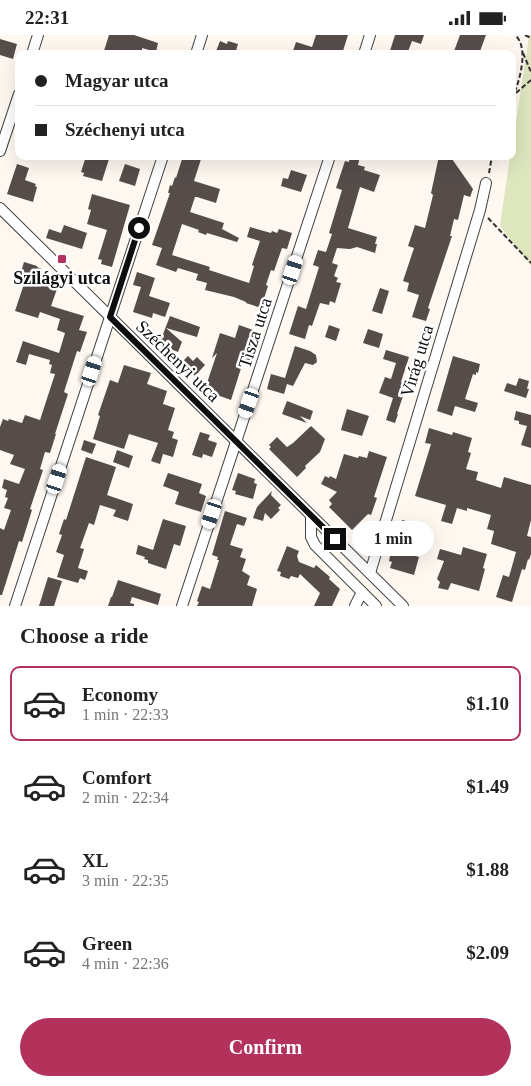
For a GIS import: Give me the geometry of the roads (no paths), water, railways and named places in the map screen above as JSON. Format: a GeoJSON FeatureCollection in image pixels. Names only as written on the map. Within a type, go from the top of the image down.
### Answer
{"type":"FeatureCollection","features":[{"type":"Feature","properties":{"kind":"street"},"geometry":{"type":"LineString","coordinates":[[33,50],[38,35]]}},
{"type":"Feature","properties":{"kind":"street"},"geometry":{"type":"LineString","coordinates":[[197,50],[202,35]]}},
{"type":"Feature","properties":{"kind":"street"},"geometry":{"type":"LineString","coordinates":[[365,50],[370,35]]}},
{"type":"Feature","properties":{"kind":"street"},"geometry":{"type":"LineString","coordinates":[[0,151],[15,106]]}},
{"type":"Feature","properties":{"kind":"street"},"geometry":{"type":"LineString","coordinates":[[15,606],[162,160]]}},
{"type":"Feature","properties":{"kind":"street","name":"Tisza utca"},"geometry":{"type":"LineString","coordinates":[[182,606],[329,160]]}},
{"type":"Feature","properties":{"kind":"street","name":"Virág utca"},"geometry":{"type":"LineString","coordinates":[[370,573],[480,210],[486,183]]}},
{"type":"Feature","properties":{"kind":"street","name":"Széchenyi utca"},"geometry":{"type":"LineString","coordinates":[[0,208],[403,606]]}},
{"type":"Feature","properties":{"kind":"street"},"geometry":{"type":"LineString","coordinates":[[312,516],[312,537],[315,545],[376,606]]}},
{"type":"Feature","properties":{"kind":"street"},"geometry":{"type":"LineString","coordinates":[[355,606],[362,592]]}},
{"type":"Feature","properties":{"kind":"place","name":"Szilágyi utca"},"geometry":{"type":"Point","coordinates":[62,259]}}]}
